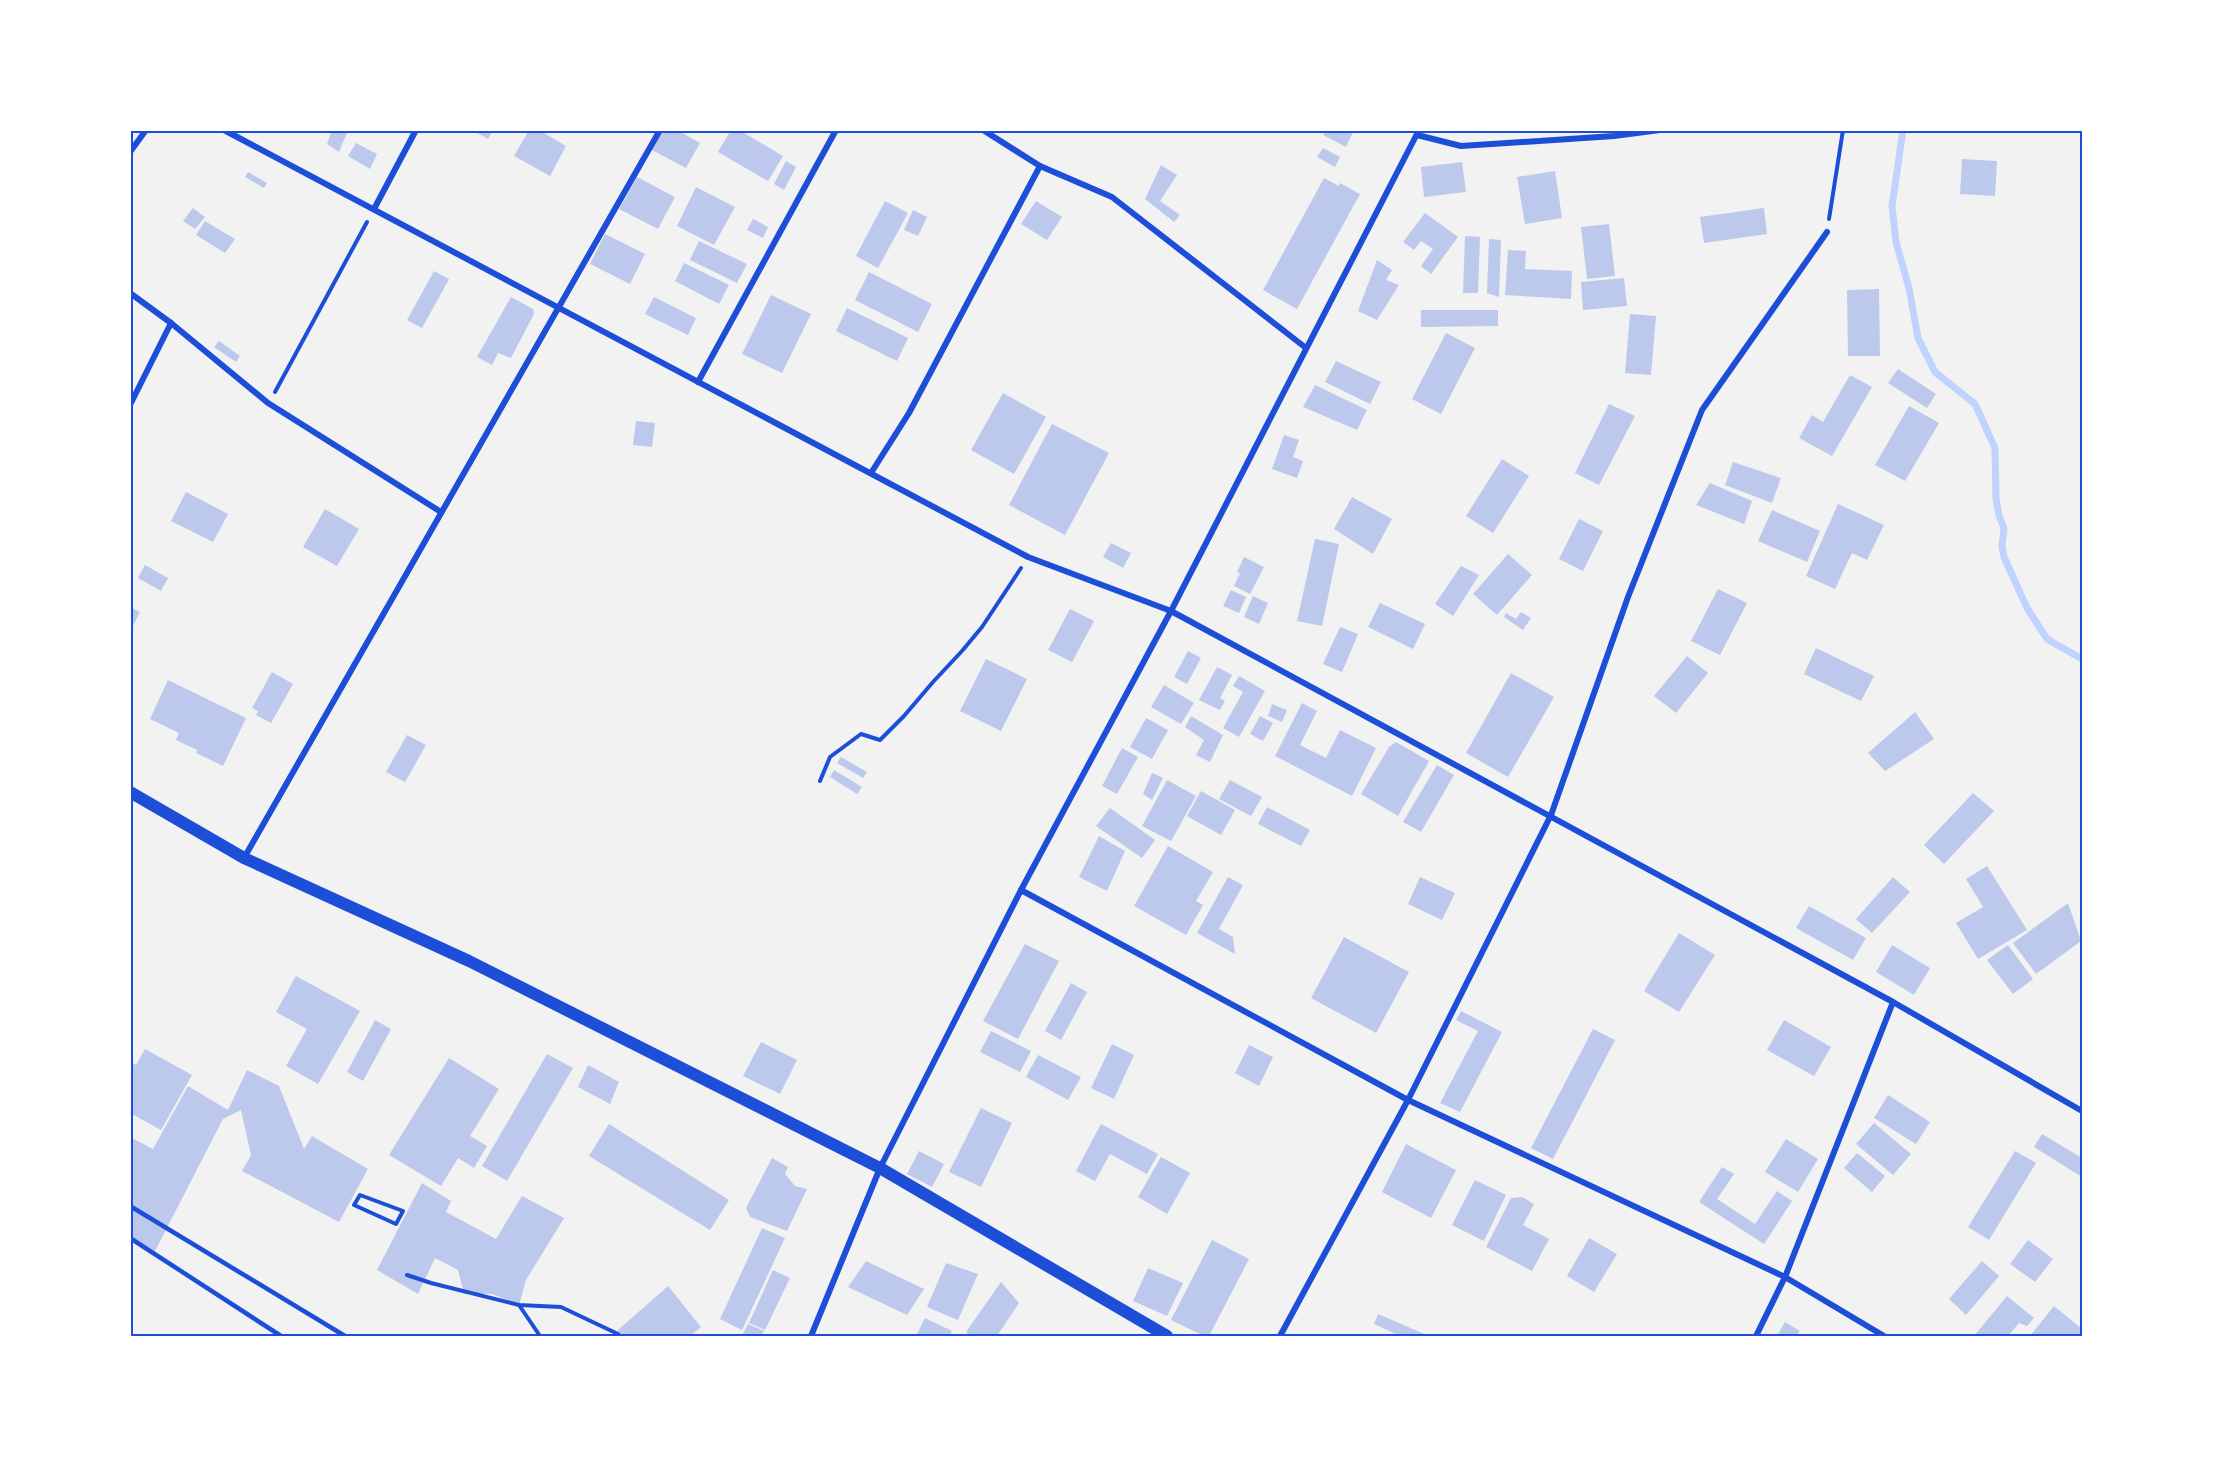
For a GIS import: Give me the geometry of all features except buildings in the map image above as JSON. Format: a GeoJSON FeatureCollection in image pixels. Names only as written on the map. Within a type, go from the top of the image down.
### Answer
{"type":"FeatureCollection","features":[{"type":"Feature","properties":{"kind":"main road"},"geometry":{"type":"LineString","coordinates":[[130,792],[244,858],[469,961],[880,1168],[1167,1336]]}},
{"type":"Feature","properties":{"kind":"street"},"geometry":{"type":"LineString","coordinates":[[130,152],[146,130]]}},
{"type":"Feature","properties":{"kind":"street"},"geometry":{"type":"LineString","coordinates":[[224,130],[1028,557],[1171,611],[1893,1002],[2082,1111]]}},
{"type":"Feature","properties":{"kind":"street"},"geometry":{"type":"LineString","coordinates":[[374,209],[416,130]]}},
{"type":"Feature","properties":{"kind":"street"},"geometry":{"type":"LineString","coordinates":[[244,858],[660,130]]}},
{"type":"Feature","properties":{"kind":"street"},"geometry":{"type":"LineString","coordinates":[[698,382],[836,130]]}},
{"type":"Feature","properties":{"kind":"street"},"geometry":{"type":"LineString","coordinates":[[983,130],[1040,166],[1112,196],[1305,348]]}},
{"type":"Feature","properties":{"kind":"street"},"geometry":{"type":"LineString","coordinates":[[811,1336],[880,1168],[1021,890],[1171,611],[1418,133],[1461,146],[1660,130]]}},
{"type":"Feature","properties":{"kind":"street"},"geometry":{"type":"LineString","coordinates":[[871,473],[909,413],[1040,166]]}},
{"type":"Feature","properties":{"kind":"street"},"geometry":{"type":"LineString","coordinates":[[1280,1336],[1408,1100],[1551,815],[1628,597],[1702,410],[1827,232]]}},
{"type":"Feature","properties":{"kind":"street"},"geometry":{"type":"LineString","coordinates":[[130,293],[171,323],[268,403],[441,512]]}},
{"type":"Feature","properties":{"kind":"street"},"geometry":{"type":"LineString","coordinates":[[130,405],[171,323]]}},
{"type":"Feature","properties":{"kind":"street"},"geometry":{"type":"LineString","coordinates":[[1021,890],[1408,1100],[1785,1277],[1884,1336]]}},
{"type":"Feature","properties":{"kind":"street"},"geometry":{"type":"LineString","coordinates":[[1756,1336],[1785,1277],[1893,1002]]}},
{"type":"Feature","properties":{"kind":"lane"},"geometry":{"type":"LineString","coordinates":[[130,1206],[345,1336]]}},
{"type":"Feature","properties":{"kind":"lane"},"geometry":{"type":"LineString","coordinates":[[130,1238],[281,1336]]}},
{"type":"Feature","properties":{"kind":"path"},"geometry":{"type":"LineString","coordinates":[[1827,232],[1844,130]]}},
{"type":"Feature","properties":{"kind":"path"},"geometry":{"type":"LineString","coordinates":[[268,403],[374,209]]}},
{"type":"Feature","properties":{"kind":"path"},"geometry":{"type":"LineString","coordinates":[[820,781],[830,757],[861,734],[880,740],[904,717],[982,627],[1028,557]]}},
{"type":"Feature","properties":{"kind":"path"},"geometry":{"type":"LineString","coordinates":[[360,1195],[403,1211],[396,1224],[354,1205],[360,1195]]}},
{"type":"Feature","properties":{"kind":"path"},"geometry":{"type":"LineString","coordinates":[[407,1275],[519,1305],[561,1307],[618,1334]]}},
{"type":"Feature","properties":{"kind":"path"},"geometry":{"type":"LineString","coordinates":[[519,1305],[540,1336]]}},
{"type":"Feature","properties":{"kind":"waterway"},"geometry":{"type":"LineString","coordinates":[[1903,130],[1892,206],[1896,242],[1909,288],[1918,338],[1935,372],[1975,404],[1995,448],[1996,498],[2004,528],[2002,546],[2004,557],[2027,608],[2047,639],[2082,659]]}}]}
